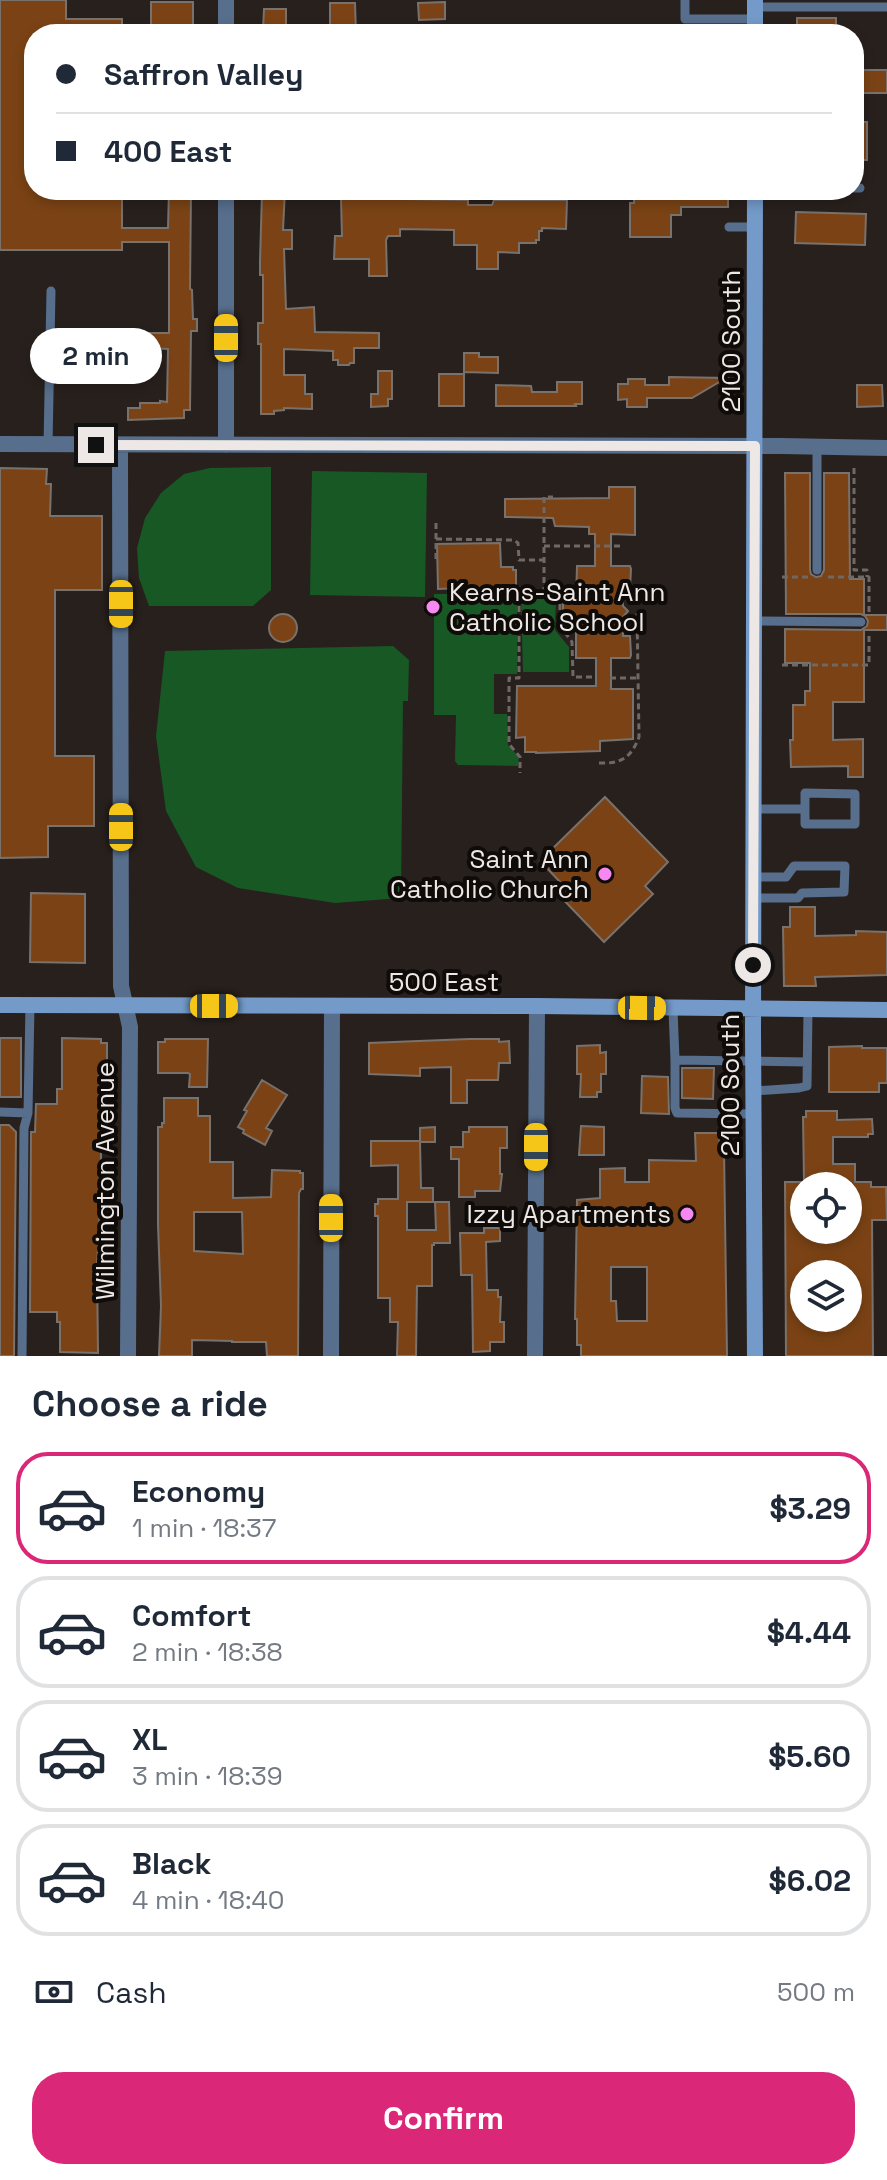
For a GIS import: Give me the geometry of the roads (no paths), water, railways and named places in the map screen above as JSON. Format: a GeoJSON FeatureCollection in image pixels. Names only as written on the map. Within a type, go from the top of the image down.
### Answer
{"type":"FeatureCollection","features":[{"type":"Feature","properties":{"kind":"main road","name":"2100 South"},"geometry":{"type":"LineString","coordinates":[[755,200],[755,1356]]}},
{"type":"Feature","properties":{"kind":"main road","name":"500 East"},"geometry":{"type":"LineString","coordinates":[[0,1005],[887,1010]]}},
{"type":"Feature","properties":{"kind":"street"},"geometry":{"type":"LineString","coordinates":[[226,0],[226,24]]}},
{"type":"Feature","properties":{"kind":"street"},"geometry":{"type":"LineString","coordinates":[[226,200],[226,445]]}},
{"type":"Feature","properties":{"kind":"street"},"geometry":{"type":"LineString","coordinates":[[0,444],[887,448]]}},
{"type":"Feature","properties":{"kind":"street","name":"Wilmington Avenue"},"geometry":{"type":"LineString","coordinates":[[120,445],[121,986],[130,1027],[128,1356]]}},
{"type":"Feature","properties":{"kind":"street"},"geometry":{"type":"LineString","coordinates":[[331,1356],[332,1006]]}},
{"type":"Feature","properties":{"kind":"street"},"geometry":{"type":"LineString","coordinates":[[535,1356],[537,1006]]}},
{"type":"Feature","properties":{"kind":"lane"},"geometry":{"type":"LineString","coordinates":[[685,0],[685,19],[887,7]]}},
{"type":"Feature","properties":{"kind":"lane"},"geometry":{"type":"LineString","coordinates":[[729,227],[755,227]]}},
{"type":"Feature","properties":{"kind":"lane"},"geometry":{"type":"LineString","coordinates":[[48,445],[51,291]]}},
{"type":"Feature","properties":{"kind":"lane"},"geometry":{"type":"LineString","coordinates":[[817,447],[817,570]]}},
{"type":"Feature","properties":{"kind":"lane"},"geometry":{"type":"LineString","coordinates":[[755,621],[861,622]]}},
{"type":"Feature","properties":{"kind":"lane"},"geometry":{"type":"LineString","coordinates":[[805,793],[855,794],[855,824],[805,824],[805,809],[805,793]]}},
{"type":"Feature","properties":{"kind":"lane"},"geometry":{"type":"LineString","coordinates":[[754,809],[805,809]]}},
{"type":"Feature","properties":{"kind":"lane"},"geometry":{"type":"LineString","coordinates":[[754,877],[786,877],[794,866],[845,866],[844,892],[802,893],[798,898],[754,898]]}},
{"type":"Feature","properties":{"kind":"lane"},"geometry":{"type":"LineString","coordinates":[[22,1356],[24,1128],[28,1113],[30,1005]]}},
{"type":"Feature","properties":{"kind":"lane"},"geometry":{"type":"LineString","coordinates":[[673,1009],[677,1113],[754,1114]]}},
{"type":"Feature","properties":{"kind":"lane"},"geometry":{"type":"LineString","coordinates":[[753,1091],[807,1086],[808,1010]]}},
{"type":"Feature","properties":{"kind":"lane"},"geometry":{"type":"LineString","coordinates":[[675,1060],[807,1062]]}},
{"type":"Feature","properties":{"kind":"lane"},"geometry":{"type":"LineString","coordinates":[[0,1112],[28,1113]]}},
{"type":"Feature","properties":{"kind":"place","name":"Kearns-Saint Ann Catholic School"},"geometry":{"type":"Point","coordinates":[433,607]}},
{"type":"Feature","properties":{"kind":"place","name":"Saint Ann Catholic Church"},"geometry":{"type":"Point","coordinates":[605,874]}},
{"type":"Feature","properties":{"kind":"place","name":"Izzy Apartments"},"geometry":{"type":"Point","coordinates":[687,1214]}}]}
